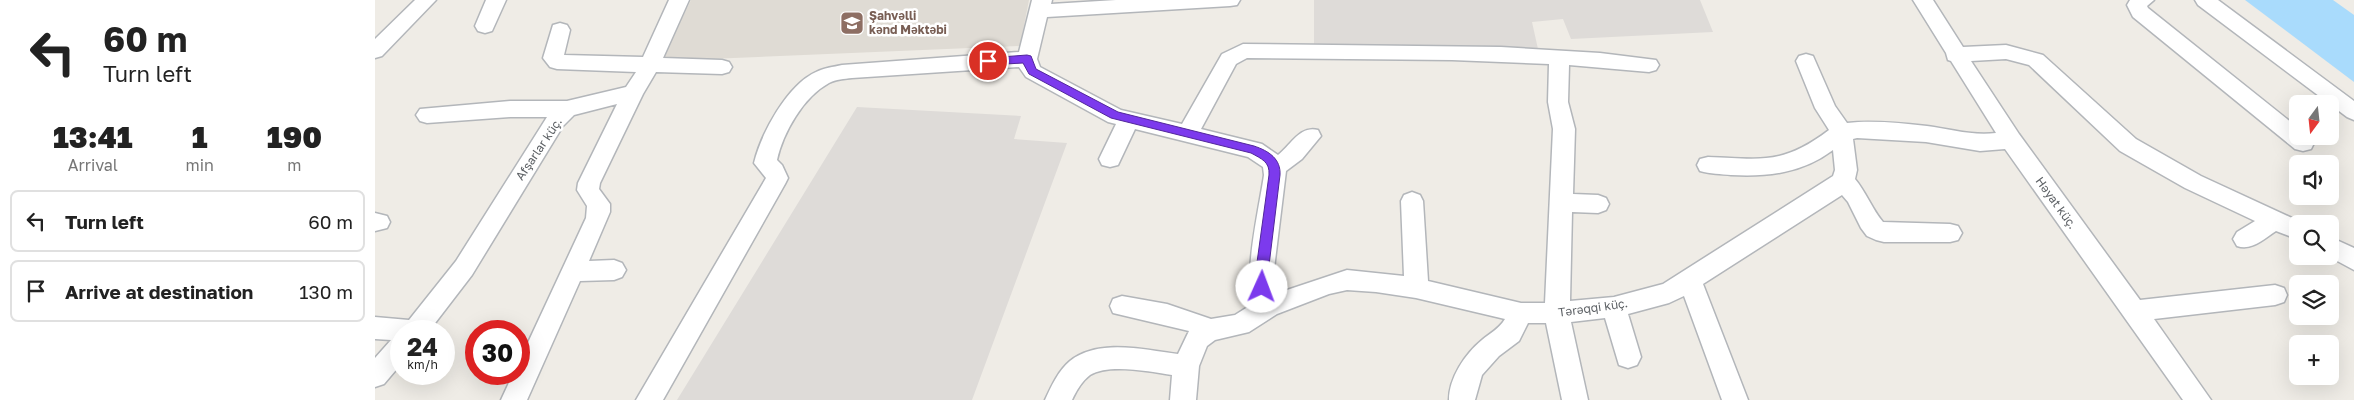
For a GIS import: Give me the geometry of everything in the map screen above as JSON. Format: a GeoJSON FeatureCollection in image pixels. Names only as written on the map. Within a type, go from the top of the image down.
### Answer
{"type":"FeatureCollection","features":[{"type":"Feature","properties":{"kind":"street"},"geometry":{"type":"LineString","coordinates":[[375,51],[425,0]]}},
{"type":"Feature","properties":{"kind":"street"},"geometry":{"type":"LineString","coordinates":[[485,26],[496,0]]}},
{"type":"Feature","properties":{"kind":"street"},"geometry":{"type":"LineString","coordinates":[[514,400],[597,218],[600,206],[599,201],[587,190],[589,183],[633,93],[650,65],[679,0]]}},
{"type":"Feature","properties":{"kind":"street"},"geometry":{"type":"LineString","coordinates":[[1230,0],[1041,6],[1027,59],[1029,67],[1039,76],[1115,116],[1254,150],[1270,159],[1275,166],[1261,277],[1263,297],[1268,307]]}},
{"type":"Feature","properties":{"kind":"street","name":"Həyat küç."},"geometry":{"type":"LineString","coordinates":[[1923,0],[1955,55],[2011,140],[2198,400]]}},
{"type":"Feature","properties":{"kind":"street"},"geometry":{"type":"LineString","coordinates":[[2144,0],[2137,5],[2140,12],[2289,132]]}},
{"type":"Feature","properties":{"kind":"street"},"geometry":{"type":"LineString","coordinates":[[2205,0],[2354,112]]}},
{"type":"Feature","properties":{"kind":"street"},"geometry":{"type":"LineString","coordinates":[[560,30],[553,58],[557,62],[722,67]]}},
{"type":"Feature","properties":{"kind":"street"},"geometry":{"type":"LineString","coordinates":[[1188,133],[1229,59],[1243,51],[1450,52],[1559,57],[1649,66]]}},
{"type":"Feature","properties":{"kind":"street"},"geometry":{"type":"LineString","coordinates":[[1955,55],[2010,51],[2036,60],[2128,146],[2160,165],[2289,226]]}},
{"type":"Feature","properties":{"kind":"street"},"geometry":{"type":"LineString","coordinates":[[1559,57],[1558,102],[1563,129],[1557,313],[1562,346],[1575,400]]}},
{"type":"Feature","properties":{"kind":"street"},"geometry":{"type":"LineString","coordinates":[[649,400],[754,216],[774,186],[777,178],[765,163],[769,147],[802,92],[812,83],[823,77],[848,72],[1027,59]]}},
{"type":"Feature","properties":{"kind":"street"},"geometry":{"type":"LineString","coordinates":[[1807,61],[1825,108],[1841,132],[1846,170],[1843,181],[1856,196],[1875,229],[1884,233],[1950,233]]}},
{"type":"Feature","properties":{"kind":"street","name":"Afşarlar küç."},"geometry":{"type":"LineString","coordinates":[[424,320],[464,268],[544,136],[567,109],[633,93]]}},
{"type":"Feature","properties":{"kind":"street"},"geometry":{"type":"LineString","coordinates":[[427,115],[510,109],[567,109]]}},
{"type":"Feature","properties":{"kind":"street"},"geometry":{"type":"LineString","coordinates":[[1110,159],[1129,120]]}},
{"type":"Feature","properties":{"kind":"street"},"geometry":{"type":"LineString","coordinates":[[1709,165],[1787,164],[1824,146],[1841,132],[1857,130],[1926,134],[1981,143],[2011,140]]}},
{"type":"Feature","properties":{"kind":"street"},"geometry":{"type":"LineString","coordinates":[[1275,166],[1286,162],[1294,156],[1311,136]]}},
{"type":"Feature","properties":{"kind":"street","name":"Tərəqqi küç."},"geometry":{"type":"LineString","coordinates":[[1209,330],[1240,325],[1268,307],[1327,285],[1347,280],[1416,288],[1521,313],[1557,313],[1614,307],[1669,293],[1843,181]]}},
{"type":"Feature","properties":{"kind":"street"},"geometry":{"type":"LineString","coordinates":[[1413,201],[1416,288]]}},
{"type":"Feature","properties":{"kind":"street"},"geometry":{"type":"LineString","coordinates":[[1561,203],[1598,204]]}},
{"type":"Feature","properties":{"kind":"street"},"geometry":{"type":"LineString","coordinates":[[2245,239],[2275,220]]}},
{"type":"Feature","properties":{"kind":"street"},"geometry":{"type":"LineString","coordinates":[[2339,251],[2354,260]]}},
{"type":"Feature","properties":{"kind":"street"},"geometry":{"type":"LineString","coordinates":[[573,271],[614,270]]}},
{"type":"Feature","properties":{"kind":"street"},"geometry":{"type":"LineString","coordinates":[[1691,280],[1735,400]]}},
{"type":"Feature","properties":{"kind":"street"},"geometry":{"type":"LineString","coordinates":[[2133,311],[2275,294]]}},
{"type":"Feature","properties":{"kind":"street"},"geometry":{"type":"LineString","coordinates":[[1122,306],[1181,318],[1198,323],[1209,330],[1197,339],[1186,366],[1183,400]]}},
{"type":"Feature","properties":{"kind":"street"},"geometry":{"type":"LineString","coordinates":[[1614,307],[1628,357]]}},
{"type":"Feature","properties":{"kind":"street"},"geometry":{"type":"LineString","coordinates":[[1462,400],[1471,369],[1490,348],[1509,333],[1521,313]]}},
{"type":"Feature","properties":{"kind":"street"},"geometry":{"type":"LineString","coordinates":[[375,328],[390,329]]}},
{"type":"Feature","properties":{"kind":"street"},"geometry":{"type":"LineString","coordinates":[[375,376],[390,359]]}},
{"type":"Feature","properties":{"kind":"street"},"geometry":{"type":"LineString","coordinates":[[1058,400],[1073,374],[1082,366],[1093,361],[1107,359],[1186,366]]}},
{"type":"Feature","properties":{"kind":"shaded area","name":"Şahvəlli kənd Məktəbi"},"geometry":{"type":"Polygon","coordinates":[[[691,0],[1029,0],[1020,46],[661,61],[691,0]]]}},
{"type":"Feature","properties":{"kind":"shaded area"},"geometry":{"type":"Polygon","coordinates":[[[1314,0],[1700,0],[1713,32],[1571,39],[1563,19],[1532,22],[1538,49],[1314,46],[1314,0]]]}},
{"type":"Feature","properties":{"kind":"shaded area"},"geometry":{"type":"Polygon","coordinates":[[[857,107],[1021,116],[1014,139],[1067,143],[972,400],[677,400],[857,107]]]}},
{"type":"Feature","properties":{"kind":"water"},"geometry":{"type":"Polygon","coordinates":[[[2245,0],[2333,0],[2354,15],[2354,82],[2245,0]]]}},
{"type":"Feature","properties":{"kind":"place","name":"Şahvəlli kənd Məktəbi"},"geometry":{"type":"Point","coordinates":[852,23]}},
{"type":"Feature","properties":{"kind":"route"},"geometry":{"type":"LineString","coordinates":[[988,61],[1027,59],[1029,67],[1033,72],[1115,116],[1254,150],[1270,159],[1275,166],[1275,175],[1261,277],[1262,287]]}}]}
